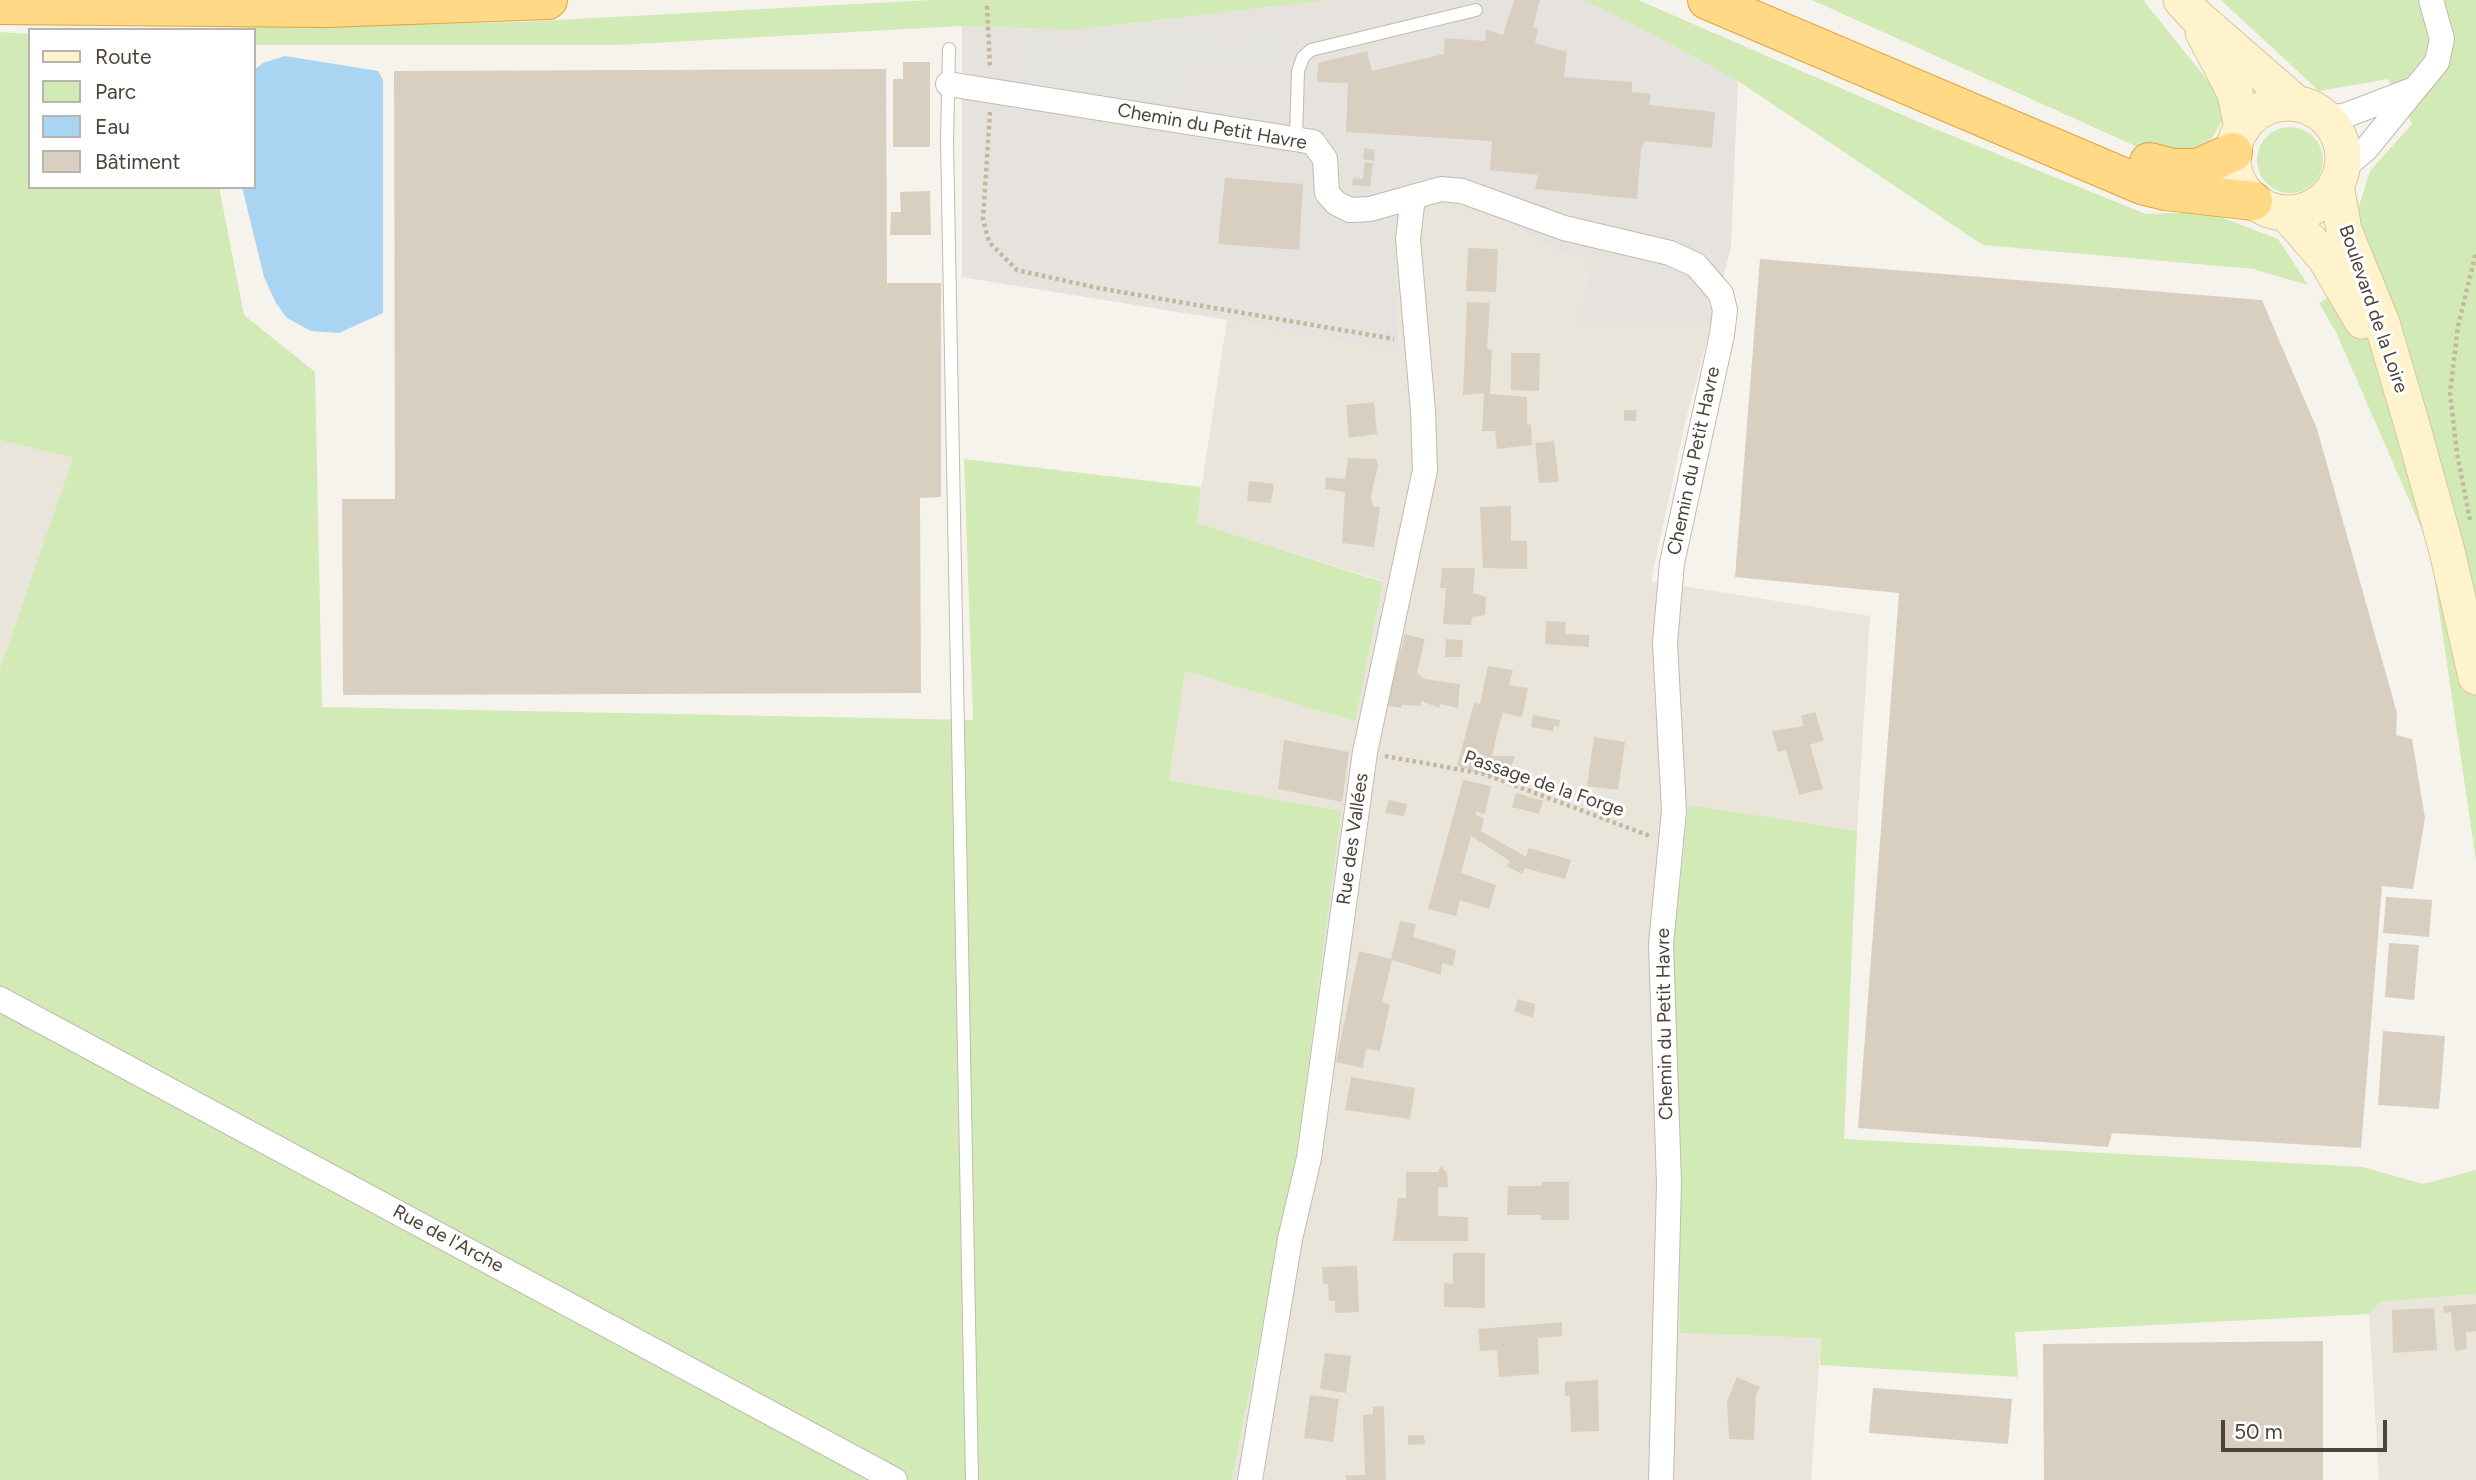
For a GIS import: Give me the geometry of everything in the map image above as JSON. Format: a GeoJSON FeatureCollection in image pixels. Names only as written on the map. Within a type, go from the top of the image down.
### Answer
{"type":"FeatureCollection","features":[{"type":"Feature","properties":{"kind":"highway"},"geometry":{"type":"LineString","coordinates":[[0,5],[327,8],[548,0]]}},
{"type":"Feature","properties":{"kind":"highway"},"geometry":{"type":"LineString","coordinates":[[1707,0],[2122,177],[2166,191],[2270,207]]}},
{"type":"Feature","properties":{"kind":"highway"},"geometry":{"type":"LineString","coordinates":[[1763,0],[2157,165],[2198,168],[2237,140]]}},
{"type":"Feature","properties":{"kind":"main road"},"geometry":{"type":"LineString","coordinates":[[2188,8],[2311,110],[2340,142],[2338,178],[2315,206],[2270,207],[2241,187],[2234,170],[2237,140],[2235,93],[2188,8]]}},
{"type":"Feature","properties":{"kind":"main road"},"geometry":{"type":"LineString","coordinates":[[2237,140],[2252,116],[2266,108],[2281,103],[2311,110]]}},
{"type":"Feature","properties":{"kind":"main road","name":"Boulevard de la Loire"},"geometry":{"type":"LineString","coordinates":[[2338,178],[2344,230],[2382,323],[2447,551],[2476,677]]}},
{"type":"Feature","properties":{"kind":"main road","name":"Boulevard de la Loire"},"geometry":{"type":"LineString","coordinates":[[2270,207],[2325,258],[2361,319],[2414,432]]}},
{"type":"Feature","properties":{"kind":"street"},"geometry":{"type":"LineString","coordinates":[[2338,178],[2366,149],[2437,62],[2442,40],[2431,0]]}},
{"type":"Feature","properties":{"kind":"street","name":"Chemin du Petit Havre"},"geometry":{"type":"LineString","coordinates":[[948,83],[1313,142],[1325,159],[1327,193],[1336,203],[1350,210],[1370,209],[1441,189],[1462,191],[1564,228],[1670,253],[1696,265],[1721,294],[1725,310],[1721,335],[1671,563],[1665,643],[1674,798],[1661,944],[1669,1184],[1661,1480]]}},
{"type":"Feature","properties":{"kind":"street"},"geometry":{"type":"LineString","coordinates":[[2311,110],[2344,116],[2413,90]]}},
{"type":"Feature","properties":{"kind":"street","name":"Rue des Vallées"},"geometry":{"type":"LineString","coordinates":[[1250,1480],[1290,1239],[1311,1145],[1365,752],[1424,470],[1423,411],[1415,345],[1408,239],[1413,197]]}},
{"type":"Feature","properties":{"kind":"street","name":"Rue de l'Arche"},"geometry":{"type":"LineString","coordinates":[[0,999],[895,1480]]}},
{"type":"Feature","properties":{"kind":"lane"},"geometry":{"type":"LineString","coordinates":[[1296,138],[1298,71],[1303,57],[1311,50],[1476,10]]}},
{"type":"Feature","properties":{"kind":"lane"},"geometry":{"type":"LineString","coordinates":[[949,49],[972,1480]]}},
{"type":"Feature","properties":{"kind":"path"},"geometry":{"type":"LineString","coordinates":[[987,6],[991,90],[984,219],[989,242],[1017,270],[1098,288],[1268,316],[1415,345]]}},
{"type":"Feature","properties":{"kind":"path"},"geometry":{"type":"LineString","coordinates":[[2471,527],[2457,453],[2450,393],[2458,326],[2476,252]]}},
{"type":"Feature","properties":{"kind":"path","name":"Passage de la Forge"},"geometry":{"type":"LineString","coordinates":[[1365,752],[1483,775],[1671,843]]}},
{"type":"Feature","properties":{"kind":"shaded area"},"geometry":{"type":"Polygon","coordinates":[[[1331,0],[1580,0],[1614,14],[1738,81],[1731,247],[1711,326],[1579,326],[1592,259],[1559,253],[1488,210],[1440,201],[1395,233],[1399,352],[1227,320],[962,277],[962,26],[1074,30],[1331,0]]]}},
{"type":"Feature","properties":{"kind":"shaded area"},"geometry":{"type":"Polygon","coordinates":[[[1015,31],[1167,37],[1290,31],[1287,71],[1185,74],[1181,109],[1009,78],[1015,31]]]}},
{"type":"Feature","properties":{"kind":"shaded area"},"geometry":{"type":"Polygon","coordinates":[[[1440,201],[1488,210],[1559,253],[1592,259],[1579,326],[1711,326],[1686,419],[1651,581],[1870,616],[1857,831],[1690,806],[1679,1145],[1680,1333],[1821,1338],[1811,1480],[1232,1480],[1298,1146],[1340,811],[1169,780],[1185,670],[1383,581],[1196,523],[1227,320],[1399,351],[1395,233],[1440,201]]]}},
{"type":"Feature","properties":{"kind":"shaded area"},"geometry":{"type":"Polygon","coordinates":[[[0,440],[73,458],[0,668],[0,440]]]}},
{"type":"Feature","properties":{"kind":"shaded area"},"geometry":{"type":"Polygon","coordinates":[[[2476,1294],[2476,1480],[2379,1480],[2369,1314],[2381,1302],[2476,1294]]]}},
{"type":"Feature","properties":{"kind":"green space"},"geometry":{"type":"Polygon","coordinates":[[[930,0],[1331,0],[1074,30],[961,26],[616,45],[256,45],[256,28],[217,28],[521,22],[930,0]]]}},
{"type":"Feature","properties":{"kind":"green space"},"geometry":{"type":"Polygon","coordinates":[[[1580,0],[1638,0],[1928,126],[2146,214],[2207,212],[2278,239],[2308,285],[2253,269],[1983,245],[1738,81],[1614,14],[1580,0]]]}},
{"type":"Feature","properties":{"kind":"green space"},"geometry":{"type":"Polygon","coordinates":[[[1812,0],[2143,0],[2212,86],[2225,117],[2211,139],[2183,155],[2153,154],[1812,0]]]}},
{"type":"Feature","properties":{"kind":"green space"},"geometry":{"type":"Polygon","coordinates":[[[2221,0],[2476,0],[2476,861],[2430,548],[2336,332],[2319,303],[2376,270],[2356,216],[2370,171],[2412,124],[2388,79],[2319,91],[2221,0]]]}},
{"type":"Feature","properties":{"kind":"green space"},"geometry":{"type":"Polygon","coordinates":[[[0,32],[28,34],[28,189],[219,189],[244,315],[315,372],[322,707],[973,720],[964,459],[1201,487],[1197,523],[1383,582],[1355,721],[1185,671],[1169,780],[1341,811],[1298,1146],[1232,1480],[0,1480],[0,668],[73,458],[0,440],[0,32]]]}},
{"type":"Feature","properties":{"kind":"green space"},"geometry":{"type":"Polygon","coordinates":[[[2290,127],[2303,130],[2313,137],[2320,147],[2323,160],[2320,173],[2313,183],[2303,190],[2290,193],[2277,190],[2267,183],[2260,173],[2257,160],[2260,147],[2267,137],[2277,130],[2290,127]]]}},
{"type":"Feature","properties":{"kind":"green space"},"geometry":{"type":"Polygon","coordinates":[[[1689,805],[1857,831],[1844,1139],[2363,1167],[2423,1184],[2476,1170],[2476,1294],[2381,1302],[2369,1314],[2015,1332],[2018,1377],[1820,1365],[1821,1338],[1680,1333],[1679,1145],[1672,944],[1689,805]]]}},
{"type":"Feature","properties":{"kind":"water"},"geometry":{"type":"Polygon","coordinates":[[[285,56],[378,71],[383,80],[383,313],[339,333],[311,331],[287,318],[276,303],[264,277],[242,189],[256,189],[256,68],[263,63],[285,56]]]}},
{"type":"Feature","properties":{"kind":"building"},"geometry":{"type":"Polygon","coordinates":[[[1514,0],[1540,0],[1533,27],[1538,29],[1535,43],[1567,52],[1564,77],[1632,82],[1632,92],[1651,94],[1649,105],[1715,112],[1712,148],[1645,141],[1641,150],[1637,199],[1535,189],[1538,175],[1490,170],[1492,141],[1346,132],[1348,83],[1317,82],[1318,63],[1367,51],[1372,71],[1444,54],[1445,38],[1485,41],[1486,30],[1503,35],[1514,0]]]}},
{"type":"Feature","properties":{"kind":"building"},"geometry":{"type":"Polygon","coordinates":[[[903,62],[930,62],[930,147],[893,147],[893,79],[903,79],[903,62]]]}},
{"type":"Feature","properties":{"kind":"building"},"geometry":{"type":"Polygon","coordinates":[[[886,69],[887,283],[941,283],[941,497],[920,498],[921,693],[343,695],[342,499],[395,499],[394,71],[886,69]]]}},
{"type":"Feature","properties":{"kind":"building"},"geometry":{"type":"Polygon","coordinates":[[[1364,148],[1375,150],[1374,161],[1363,159],[1364,148]]]}},
{"type":"Feature","properties":{"kind":"building"},"geometry":{"type":"Polygon","coordinates":[[[1365,162],[1373,163],[1370,187],[1352,185],[1353,178],[1363,179],[1365,162]]]}},
{"type":"Feature","properties":{"kind":"building"},"geometry":{"type":"Polygon","coordinates":[[[1225,178],[1303,184],[1299,250],[1218,244],[1225,178]]]}},
{"type":"Feature","properties":{"kind":"building"},"geometry":{"type":"Polygon","coordinates":[[[930,191],[931,235],[890,235],[891,212],[901,212],[900,192],[930,191]]]}},
{"type":"Feature","properties":{"kind":"building"},"geometry":{"type":"Polygon","coordinates":[[[1468,248],[1498,249],[1496,292],[1466,291],[1468,248]]]}},
{"type":"Feature","properties":{"kind":"building"},"geometry":{"type":"Polygon","coordinates":[[[1760,259],[2262,300],[2317,429],[2397,713],[2396,735],[2412,739],[2425,818],[2413,889],[2382,886],[2361,1148],[2112,1133],[2108,1147],[1858,1128],[1899,593],[1735,577],[1760,259]]]}},
{"type":"Feature","properties":{"kind":"building"},"geometry":{"type":"Polygon","coordinates":[[[1467,302],[1490,303],[1487,349],[1492,350],[1490,394],[1527,397],[1527,425],[1531,424],[1532,445],[1497,449],[1495,431],[1482,431],[1484,393],[1463,395],[1467,302]]]}},
{"type":"Feature","properties":{"kind":"building"},"geometry":{"type":"Polygon","coordinates":[[[1511,353],[1540,353],[1539,391],[1511,390],[1511,353]]]}},
{"type":"Feature","properties":{"kind":"building"},"geometry":{"type":"Polygon","coordinates":[[[1374,402],[1377,434],[1349,438],[1346,405],[1374,402]]]}},
{"type":"Feature","properties":{"kind":"building"},"geometry":{"type":"Polygon","coordinates":[[[1624,410],[1637,410],[1636,421],[1624,421],[1624,410]]]}},
{"type":"Feature","properties":{"kind":"building"},"geometry":{"type":"Polygon","coordinates":[[[1554,441],[1559,482],[1539,483],[1535,443],[1554,441]]]}},
{"type":"Feature","properties":{"kind":"building"},"geometry":{"type":"Polygon","coordinates":[[[1348,458],[1376,459],[1378,466],[1371,495],[1373,507],[1380,507],[1374,547],[1342,543],[1345,492],[1325,489],[1326,477],[1345,479],[1348,458]]]}},
{"type":"Feature","properties":{"kind":"building"},"geometry":{"type":"Polygon","coordinates":[[[1249,481],[1274,484],[1271,503],[1247,501],[1249,481]]]}},
{"type":"Feature","properties":{"kind":"building"},"geometry":{"type":"Polygon","coordinates":[[[1511,506],[1511,541],[1527,541],[1527,569],[1483,568],[1480,507],[1511,506]]]}},
{"type":"Feature","properties":{"kind":"building"},"geometry":{"type":"Polygon","coordinates":[[[1442,568],[1475,568],[1473,593],[1486,597],[1485,615],[1472,617],[1471,625],[1443,624],[1446,588],[1440,588],[1442,568]]]}},
{"type":"Feature","properties":{"kind":"building"},"geometry":{"type":"Polygon","coordinates":[[[1546,621],[1566,622],[1565,634],[1589,635],[1589,647],[1545,644],[1546,621]]]}},
{"type":"Feature","properties":{"kind":"building"},"geometry":{"type":"Polygon","coordinates":[[[1405,634],[1425,639],[1417,673],[1424,679],[1460,684],[1458,708],[1440,704],[1439,708],[1421,701],[1421,706],[1402,705],[1401,708],[1385,705],[1393,667],[1396,668],[1405,634]]]}},
{"type":"Feature","properties":{"kind":"building"},"geometry":{"type":"Polygon","coordinates":[[[1446,639],[1463,640],[1462,657],[1445,657],[1446,639]]]}},
{"type":"Feature","properties":{"kind":"building"},"geometry":{"type":"Polygon","coordinates":[[[1488,666],[1513,670],[1509,685],[1528,688],[1522,717],[1503,713],[1498,729],[1492,756],[1515,756],[1506,781],[1457,766],[1474,703],[1480,704],[1488,666]]]}},
{"type":"Feature","properties":{"kind":"building"},"geometry":{"type":"Polygon","coordinates":[[[1815,712],[1824,740],[1810,745],[1823,789],[1799,795],[1786,750],[1778,752],[1772,731],[1804,726],[1801,716],[1815,712]]]}},
{"type":"Feature","properties":{"kind":"building"},"geometry":{"type":"Polygon","coordinates":[[[1533,715],[1560,720],[1559,727],[1554,726],[1553,731],[1531,727],[1533,715]]]}},
{"type":"Feature","properties":{"kind":"building"},"geometry":{"type":"Polygon","coordinates":[[[1594,737],[1625,742],[1618,790],[1587,786],[1594,737]]]}},
{"type":"Feature","properties":{"kind":"building"},"geometry":{"type":"Polygon","coordinates":[[[1284,740],[1349,752],[1342,802],[1278,789],[1284,740]]]}},
{"type":"Feature","properties":{"kind":"building"},"geometry":{"type":"Polygon","coordinates":[[[1463,780],[1491,786],[1485,814],[1476,812],[1476,815],[1484,818],[1481,831],[1526,857],[1529,848],[1571,860],[1565,879],[1525,868],[1522,874],[1507,866],[1510,861],[1471,836],[1461,873],[1496,885],[1489,909],[1460,900],[1456,916],[1428,909],[1463,780]]]}},
{"type":"Feature","properties":{"kind":"building"},"geometry":{"type":"Polygon","coordinates":[[[1516,793],[1543,801],[1539,814],[1512,807],[1516,793]]]}},
{"type":"Feature","properties":{"kind":"building"},"geometry":{"type":"Polygon","coordinates":[[[1389,800],[1407,804],[1404,816],[1385,813],[1389,800]]]}},
{"type":"Feature","properties":{"kind":"building"},"geometry":{"type":"Polygon","coordinates":[[[2386,897],[2432,900],[2429,937],[2383,933],[2386,897]]]}},
{"type":"Feature","properties":{"kind":"building"},"geometry":{"type":"Polygon","coordinates":[[[1400,921],[1416,924],[1413,937],[1456,950],[1453,966],[1442,963],[1441,975],[1392,960],[1382,1002],[1390,1005],[1380,1051],[1366,1049],[1363,1068],[1336,1062],[1359,951],[1391,959],[1400,921]]]}},
{"type":"Feature","properties":{"kind":"building"},"geometry":{"type":"Polygon","coordinates":[[[2389,943],[2419,945],[2414,1000],[2385,997],[2389,943]]]}},
{"type":"Feature","properties":{"kind":"building"},"geometry":{"type":"Polygon","coordinates":[[[1518,999],[1535,1004],[1533,1018],[1514,1011],[1518,999]]]}},
{"type":"Feature","properties":{"kind":"building"},"geometry":{"type":"Polygon","coordinates":[[[2383,1031],[2445,1036],[2439,1109],[2378,1105],[2383,1031]]]}},
{"type":"Feature","properties":{"kind":"building"},"geometry":{"type":"Polygon","coordinates":[[[1351,1077],[1415,1088],[1410,1119],[1345,1110],[1351,1077]]]}},
{"type":"Feature","properties":{"kind":"building"},"geometry":{"type":"Polygon","coordinates":[[[1441,1166],[1447,1173],[1448,1187],[1438,1187],[1438,1216],[1468,1217],[1468,1241],[1393,1241],[1398,1198],[1406,1198],[1406,1172],[1438,1172],[1441,1166]]]}},
{"type":"Feature","properties":{"kind":"building"},"geometry":{"type":"Polygon","coordinates":[[[1542,1182],[1569,1182],[1569,1220],[1541,1220],[1541,1215],[1507,1215],[1508,1186],[1541,1186],[1542,1182]]]}},
{"type":"Feature","properties":{"kind":"building"},"geometry":{"type":"Polygon","coordinates":[[[1453,1253],[1485,1253],[1485,1308],[1444,1307],[1444,1283],[1453,1284],[1453,1253]]]}},
{"type":"Feature","properties":{"kind":"building"},"geometry":{"type":"Polygon","coordinates":[[[1357,1266],[1359,1312],[1335,1313],[1335,1301],[1329,1301],[1328,1284],[1323,1284],[1322,1267],[1357,1266]]]}},
{"type":"Feature","properties":{"kind":"building"},"geometry":{"type":"Polygon","coordinates":[[[2476,1304],[2476,1331],[2466,1332],[2467,1349],[2455,1351],[2451,1312],[2444,1313],[2443,1306],[2476,1304]]]}},
{"type":"Feature","properties":{"kind":"building"},"geometry":{"type":"Polygon","coordinates":[[[2434,1308],[2437,1350],[2393,1353],[2392,1310],[2434,1308]]]}},
{"type":"Feature","properties":{"kind":"building"},"geometry":{"type":"Polygon","coordinates":[[[1562,1322],[1562,1336],[1538,1338],[1539,1374],[1499,1377],[1497,1350],[1480,1351],[1478,1329],[1562,1322]]]}},
{"type":"Feature","properties":{"kind":"building"},"geometry":{"type":"Polygon","coordinates":[[[2323,1341],[2323,1480],[2044,1480],[2043,1344],[2323,1341]]]}},
{"type":"Feature","properties":{"kind":"building"},"geometry":{"type":"Polygon","coordinates":[[[1325,1353],[1351,1356],[1346,1393],[1320,1389],[1325,1353]]]}},
{"type":"Feature","properties":{"kind":"building"},"geometry":{"type":"Polygon","coordinates":[[[1737,1377],[1760,1387],[1756,1394],[1754,1440],[1729,1439],[1727,1401],[1737,1377]]]}},
{"type":"Feature","properties":{"kind":"building"},"geometry":{"type":"Polygon","coordinates":[[[1598,1380],[1599,1431],[1571,1432],[1570,1396],[1565,1396],[1565,1382],[1598,1380]]]}},
{"type":"Feature","properties":{"kind":"building"},"geometry":{"type":"Polygon","coordinates":[[[1873,1388],[2012,1399],[2008,1444],[1869,1433],[1873,1388]]]}},
{"type":"Feature","properties":{"kind":"building"},"geometry":{"type":"Polygon","coordinates":[[[1310,1395],[1339,1399],[1333,1442],[1304,1438],[1310,1395]]]}},
{"type":"Feature","properties":{"kind":"building"},"geometry":{"type":"Polygon","coordinates":[[[1384,1406],[1386,1480],[1346,1480],[1346,1475],[1365,1475],[1363,1415],[1373,1414],[1373,1407],[1384,1406]]]}},
{"type":"Feature","properties":{"kind":"building"},"geometry":{"type":"Polygon","coordinates":[[[1408,1435],[1424,1435],[1425,1444],[1408,1445],[1408,1435]]]}}]}
